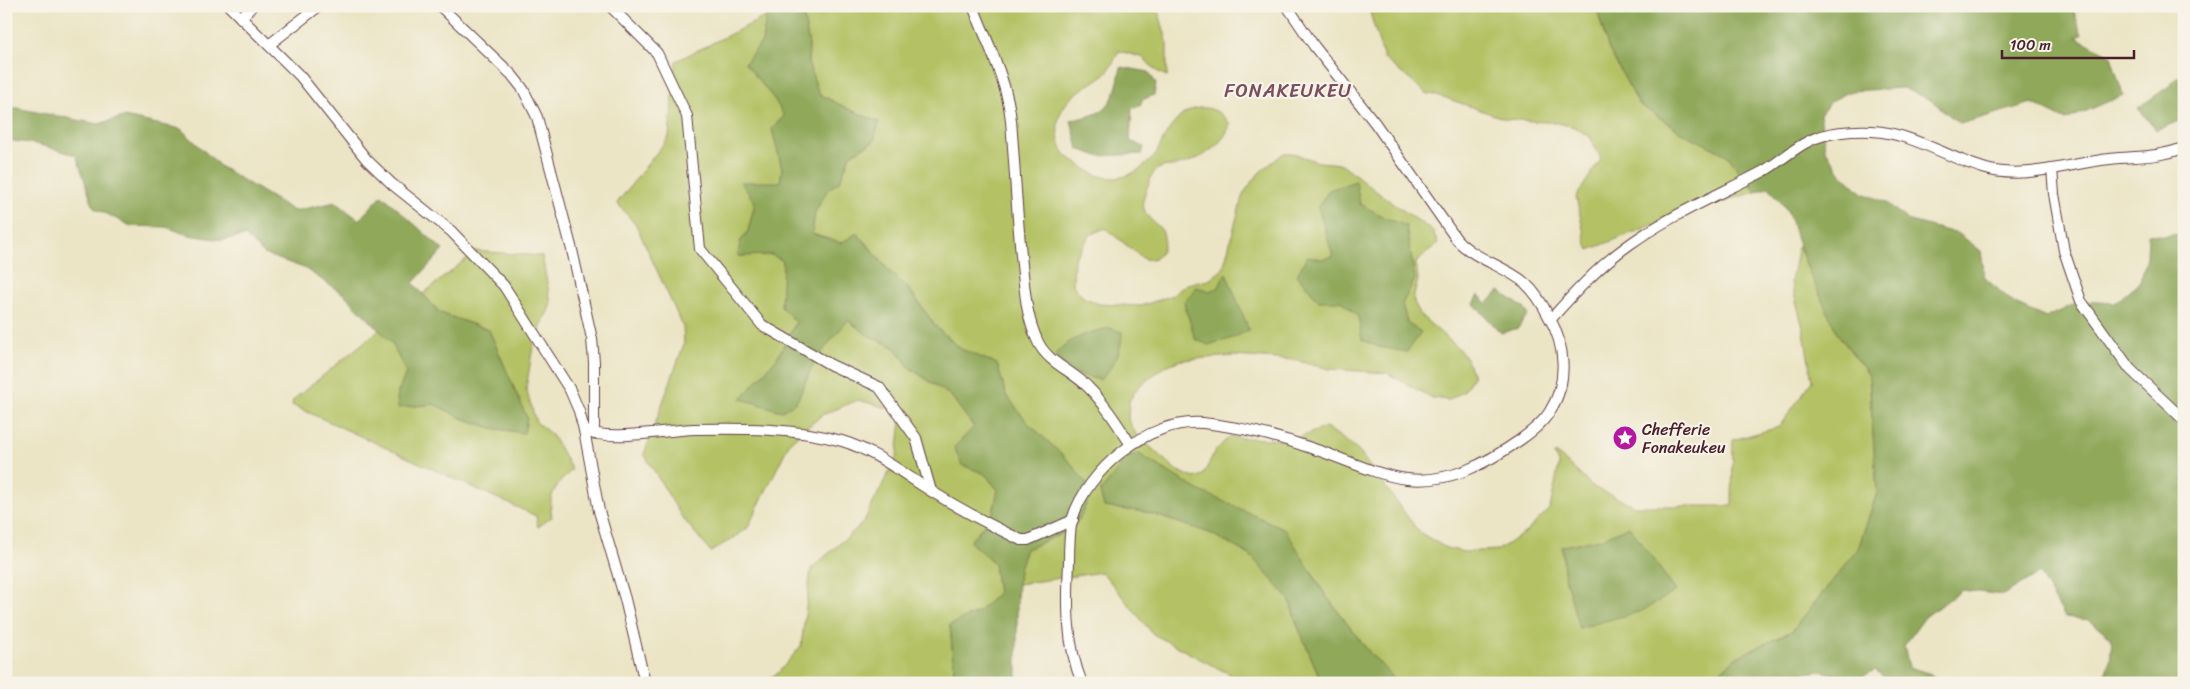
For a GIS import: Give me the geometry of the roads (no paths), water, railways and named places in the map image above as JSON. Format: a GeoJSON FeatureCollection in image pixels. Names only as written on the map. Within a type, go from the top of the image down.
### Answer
{"type":"FeatureCollection","features":[{"type":"Feature","properties":{"kind":"street"},"geometry":{"type":"LineString","coordinates":[[229,6],[270,44],[300,76],[367,160],[392,184],[451,231],[504,286],[570,390],[589,432]]}},
{"type":"Feature","properties":{"kind":"street"},"geometry":{"type":"LineString","coordinates":[[242,18],[252,6]]}},
{"type":"Feature","properties":{"kind":"street"},"geometry":{"type":"LineString","coordinates":[[270,44],[319,6]]}},
{"type":"Feature","properties":{"kind":"street"},"geometry":{"type":"LineString","coordinates":[[440,6],[512,75],[523,89],[537,117],[572,250],[592,339],[594,362],[589,432],[599,511],[625,599],[645,683]]}},
{"type":"Feature","properties":{"kind":"street"},"geometry":{"type":"LineString","coordinates":[[610,6],[657,53],[687,116],[700,249],[762,325],[831,365],[879,387],[916,438],[931,491]]}},
{"type":"Feature","properties":{"kind":"street"},"geometry":{"type":"LineString","coordinates":[[973,6],[1007,97],[1011,120],[1027,314],[1032,330],[1039,345],[1050,358],[1087,386],[1103,403],[1131,444]]}},
{"type":"Feature","properties":{"kind":"street"},"geometry":{"type":"LineString","coordinates":[[1082,683],[1073,655],[1067,607],[1070,540],[1073,520],[1096,478],[1114,457],[1131,444],[1167,427],[1201,423],[1260,434],[1314,449],[1384,474],[1420,480],[1464,472],[1501,453],[1526,435],[1549,414],[1559,393],[1563,362],[1556,332],[1551,319],[1533,292],[1523,282],[1470,251],[1457,240],[1375,123],[1314,46],[1287,6]]}},
{"type":"Feature","properties":{"kind":"street"},"geometry":{"type":"LineString","coordinates":[[1551,319],[1594,272],[1630,244],[1715,195],[1778,163],[1810,140],[1822,136],[1866,131],[1880,132],[1923,143],[1972,165],[1996,172],[2052,169],[2109,159],[2156,157],[2184,148]]}},
{"type":"Feature","properties":{"kind":"street"},"geometry":{"type":"LineString","coordinates":[[2052,169],[2054,194],[2064,251],[2081,301],[2130,369],[2184,420]]}},
{"type":"Feature","properties":{"kind":"street"},"geometry":{"type":"LineString","coordinates":[[589,432],[637,434],[726,428],[796,433],[841,441],[885,460],[931,491],[984,522],[1021,540],[1028,540],[1073,520]]}},
{"type":"Feature","properties":{"kind":"place","name":"Chefferie Fonakeukeu"},"geometry":{"type":"Point","coordinates":[1625,438]}},
{"type":"Feature","properties":{"kind":"district","name":"FONAKEUKEU"},"geometry":{"type":"Point","coordinates":[1288,90]}}]}
